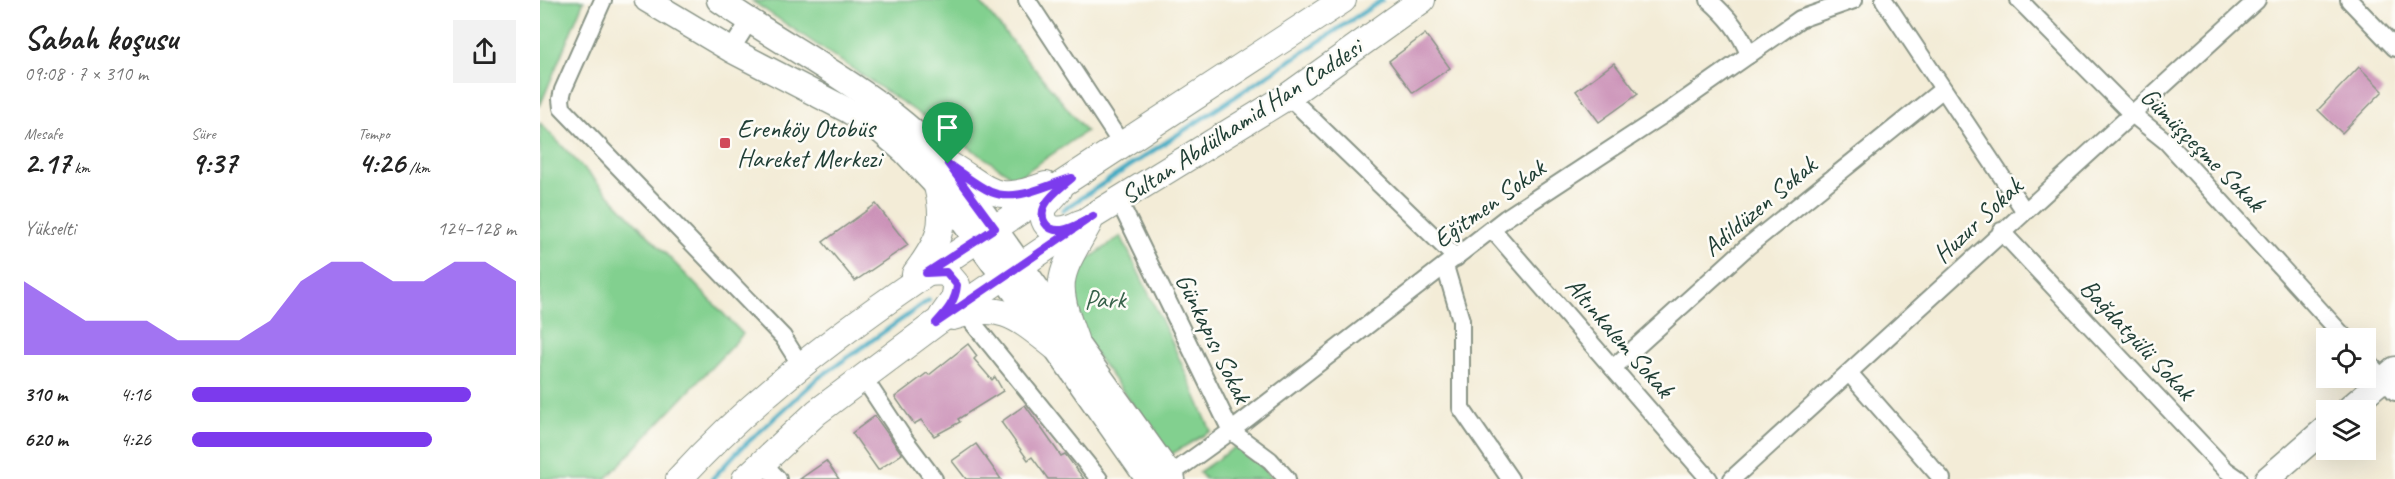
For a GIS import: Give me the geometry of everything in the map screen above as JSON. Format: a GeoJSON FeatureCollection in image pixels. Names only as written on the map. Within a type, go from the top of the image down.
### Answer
{"type":"FeatureCollection","features":[{"type":"Feature","properties":{"kind":"main road"},"geometry":{"type":"LineString","coordinates":[[647,0],[731,50],[845,108],[877,128],[921,167],[999,195],[1020,194],[1072,178]]}},
{"type":"Feature","properties":{"kind":"main road","name":"Sultan Abdülhamid Han Caddesi"},"geometry":{"type":"LineString","coordinates":[[679,479],[718,438],[800,364],[905,287],[1343,0]]}},
{"type":"Feature","properties":{"kind":"main road","name":"Sultan Abdülhamid Han Caddesi"},"geometry":{"type":"LineString","coordinates":[[762,473],[817,412],[936,323],[1093,216],[1288,96],[1422,0]]}},
{"type":"Feature","properties":{"kind":"main road"},"geometry":{"type":"LineString","coordinates":[[723,1],[899,119],[1164,478]]}},
{"type":"Feature","properties":{"kind":"main road"},"geometry":{"type":"LineString","coordinates":[[905,287],[931,253],[939,237],[942,213],[942,175]]}},
{"type":"Feature","properties":{"kind":"main road"},"geometry":{"type":"LineString","coordinates":[[1072,178],[1043,208],[1045,223],[1049,227],[1063,230],[1093,216]]}},
{"type":"Feature","properties":{"kind":"main road"},"geometry":{"type":"LineString","coordinates":[[1065,343],[1066,315],[1061,280],[1070,254],[1093,216]]}},
{"type":"Feature","properties":{"kind":"main road"},"geometry":{"type":"LineString","coordinates":[[926,273],[946,272],[957,285],[957,292],[950,307],[936,323]]}},
{"type":"Feature","properties":{"kind":"main road"},"geometry":{"type":"LineString","coordinates":[[936,323],[986,309],[1008,315],[1065,343]]}},
{"type":"Feature","properties":{"kind":"main road"},"geometry":{"type":"LineString","coordinates":[[2362,400],[2391,380]]}},
{"type":"Feature","properties":{"kind":"main road"},"geometry":{"type":"LineString","coordinates":[[2267,479],[2316,437]]}},
{"type":"Feature","properties":{"kind":"street"},"geometry":{"type":"LineString","coordinates":[[603,0],[563,90],[562,108],[783,337],[800,364]]}},
{"type":"Feature","properties":{"kind":"street"},"geometry":{"type":"LineString","coordinates":[[1027,0],[1122,145]]}},
{"type":"Feature","properties":{"kind":"street"},"geometry":{"type":"LineString","coordinates":[[1709,0],[1743,38],[1749,55]]}},
{"type":"Feature","properties":{"kind":"street","name":"Eğitmen Sokak"},"geometry":{"type":"LineString","coordinates":[[1164,478],[1231,431],[1492,229],[1666,113],[1800,19],[1854,0]]}},
{"type":"Feature","properties":{"kind":"street"},"geometry":{"type":"LineString","coordinates":[[1884,0],[2024,210]]}},
{"type":"Feature","properties":{"kind":"street","name":"Gümüşçeşme Sokak"},"geometry":{"type":"LineString","coordinates":[[2019,0],[2132,114],[2167,142],[2336,328]]}},
{"type":"Feature","properties":{"kind":"street","name":"Huzur Sokak"},"geometry":{"type":"LineString","coordinates":[[1732,479],[1850,374],[2001,231],[2257,0]]}},
{"type":"Feature","properties":{"kind":"street"},"geometry":{"type":"LineString","coordinates":[[2349,0],[2395,48]]}},
{"type":"Feature","properties":{"kind":"street"},"geometry":{"type":"LineString","coordinates":[[731,50],[750,20]]}},
{"type":"Feature","properties":{"kind":"street","name":"Adildüzen Sokak"},"geometry":{"type":"LineString","coordinates":[[1613,368],[1747,247],[1943,89]]}},
{"type":"Feature","properties":{"kind":"street"},"geometry":{"type":"LineString","coordinates":[[1288,96],[1450,262],[1461,320],[1461,408],[1510,479]]}},
{"type":"Feature","properties":{"kind":"street","name":"Günkapısı Sokak"},"geometry":{"type":"LineString","coordinates":[[1119,201],[1231,431],[1270,460],[1287,479]]}},
{"type":"Feature","properties":{"kind":"street","name":"Altınkalem Sokak"},"geometry":{"type":"LineString","coordinates":[[1492,229],[1709,479]]}},
{"type":"Feature","properties":{"kind":"street","name":"Bağdatgülü Sokak"},"geometry":{"type":"LineString","coordinates":[[2001,231],[2226,470],[2239,479]]}},
{"type":"Feature","properties":{"kind":"street"},"geometry":{"type":"LineString","coordinates":[[965,314],[1100,479]]}},
{"type":"Feature","properties":{"kind":"street"},"geometry":{"type":"LineString","coordinates":[[2376,368],[2391,380]]}},
{"type":"Feature","properties":{"kind":"street"},"geometry":{"type":"LineString","coordinates":[[1850,374],[1942,479]]}},
{"type":"Feature","properties":{"kind":"street"},"geometry":{"type":"LineString","coordinates":[[863,376],[904,439],[934,479]]}},
{"type":"Feature","properties":{"kind":"green space"},"geometry":{"type":"Polygon","coordinates":[[[540,0],[584,0],[540,106],[540,0]]]}},
{"type":"Feature","properties":{"kind":"green space"},"geometry":{"type":"Polygon","coordinates":[[[978,0],[1086,131],[1014,180],[1007,173],[752,1],[978,0]]]}},
{"type":"Feature","properties":{"kind":"green space"},"geometry":{"type":"Polygon","coordinates":[[[540,123],[743,334],[606,479],[540,479],[540,123]]]}},
{"type":"Feature","properties":{"kind":"green space","name":"Park"},"geometry":{"type":"Polygon","coordinates":[[[1121,236],[1172,342],[1211,431],[1170,455],[1053,297],[1056,282],[1121,236]]]}},
{"type":"Feature","properties":{"kind":"green space"},"geometry":{"type":"Polygon","coordinates":[[[1241,443],[1273,479],[1205,479],[1199,472],[1241,443]]]}},
{"type":"Feature","properties":{"kind":"building"},"geometry":{"type":"Polygon","coordinates":[[[1425,34],[1450,68],[1413,93],[1389,61],[1425,34]]]}},
{"type":"Feature","properties":{"kind":"building"},"geometry":{"type":"Polygon","coordinates":[[[1614,63],[1638,94],[1599,122],[1576,91],[1614,63]]]}},
{"type":"Feature","properties":{"kind":"building"},"geometry":{"type":"Polygon","coordinates":[[[2359,67],[2383,91],[2342,133],[2318,110],[2359,67]]]}},
{"type":"Feature","properties":{"kind":"building"},"geometry":{"type":"Polygon","coordinates":[[[876,204],[908,245],[855,281],[823,242],[876,204]]]}},
{"type":"Feature","properties":{"kind":"building"},"geometry":{"type":"Polygon","coordinates":[[[968,344],[977,356],[974,359],[992,380],[995,377],[1003,391],[958,419],[960,422],[934,436],[921,420],[914,424],[895,397],[927,373],[929,375],[968,344]]]}},
{"type":"Feature","properties":{"kind":"building"},"geometry":{"type":"Polygon","coordinates":[[[1025,405],[1061,456],[1065,454],[1084,479],[1048,479],[1032,457],[1028,460],[1001,422],[1025,405]]]}},
{"type":"Feature","properties":{"kind":"building"},"geometry":{"type":"Polygon","coordinates":[[[875,416],[902,454],[878,470],[852,433],[875,416]]]}},
{"type":"Feature","properties":{"kind":"building"},"geometry":{"type":"Polygon","coordinates":[[[976,444],[1001,479],[966,479],[952,461],[976,444]]]}},
{"type":"Feature","properties":{"kind":"building"},"geometry":{"type":"Polygon","coordinates":[[[826,461],[839,479],[800,479],[826,461]]]}},
{"type":"Feature","properties":{"kind":"waterway"},"geometry":{"type":"LineString","coordinates":[[1063,210],[1382,0]]}},
{"type":"Feature","properties":{"kind":"waterway"},"geometry":{"type":"LineString","coordinates":[[712,479],[736,453],[817,379],[929,300]]}},
{"type":"Feature","properties":{"kind":"place","name":"Erenköy Otobüs Hareket Merkezi"},"geometry":{"type":"Point","coordinates":[725,143]}},
{"type":"Feature","properties":{"kind":"route"},"geometry":{"type":"LineString","coordinates":[[948,164],[984,188],[999,195],[1020,194],[1072,178],[1052,196],[1043,208],[1045,223],[1056,230],[1063,230],[1093,216],[936,323],[950,307],[957,292],[957,285],[955,279],[946,272],[926,273],[995,228],[948,164]]}}]}
